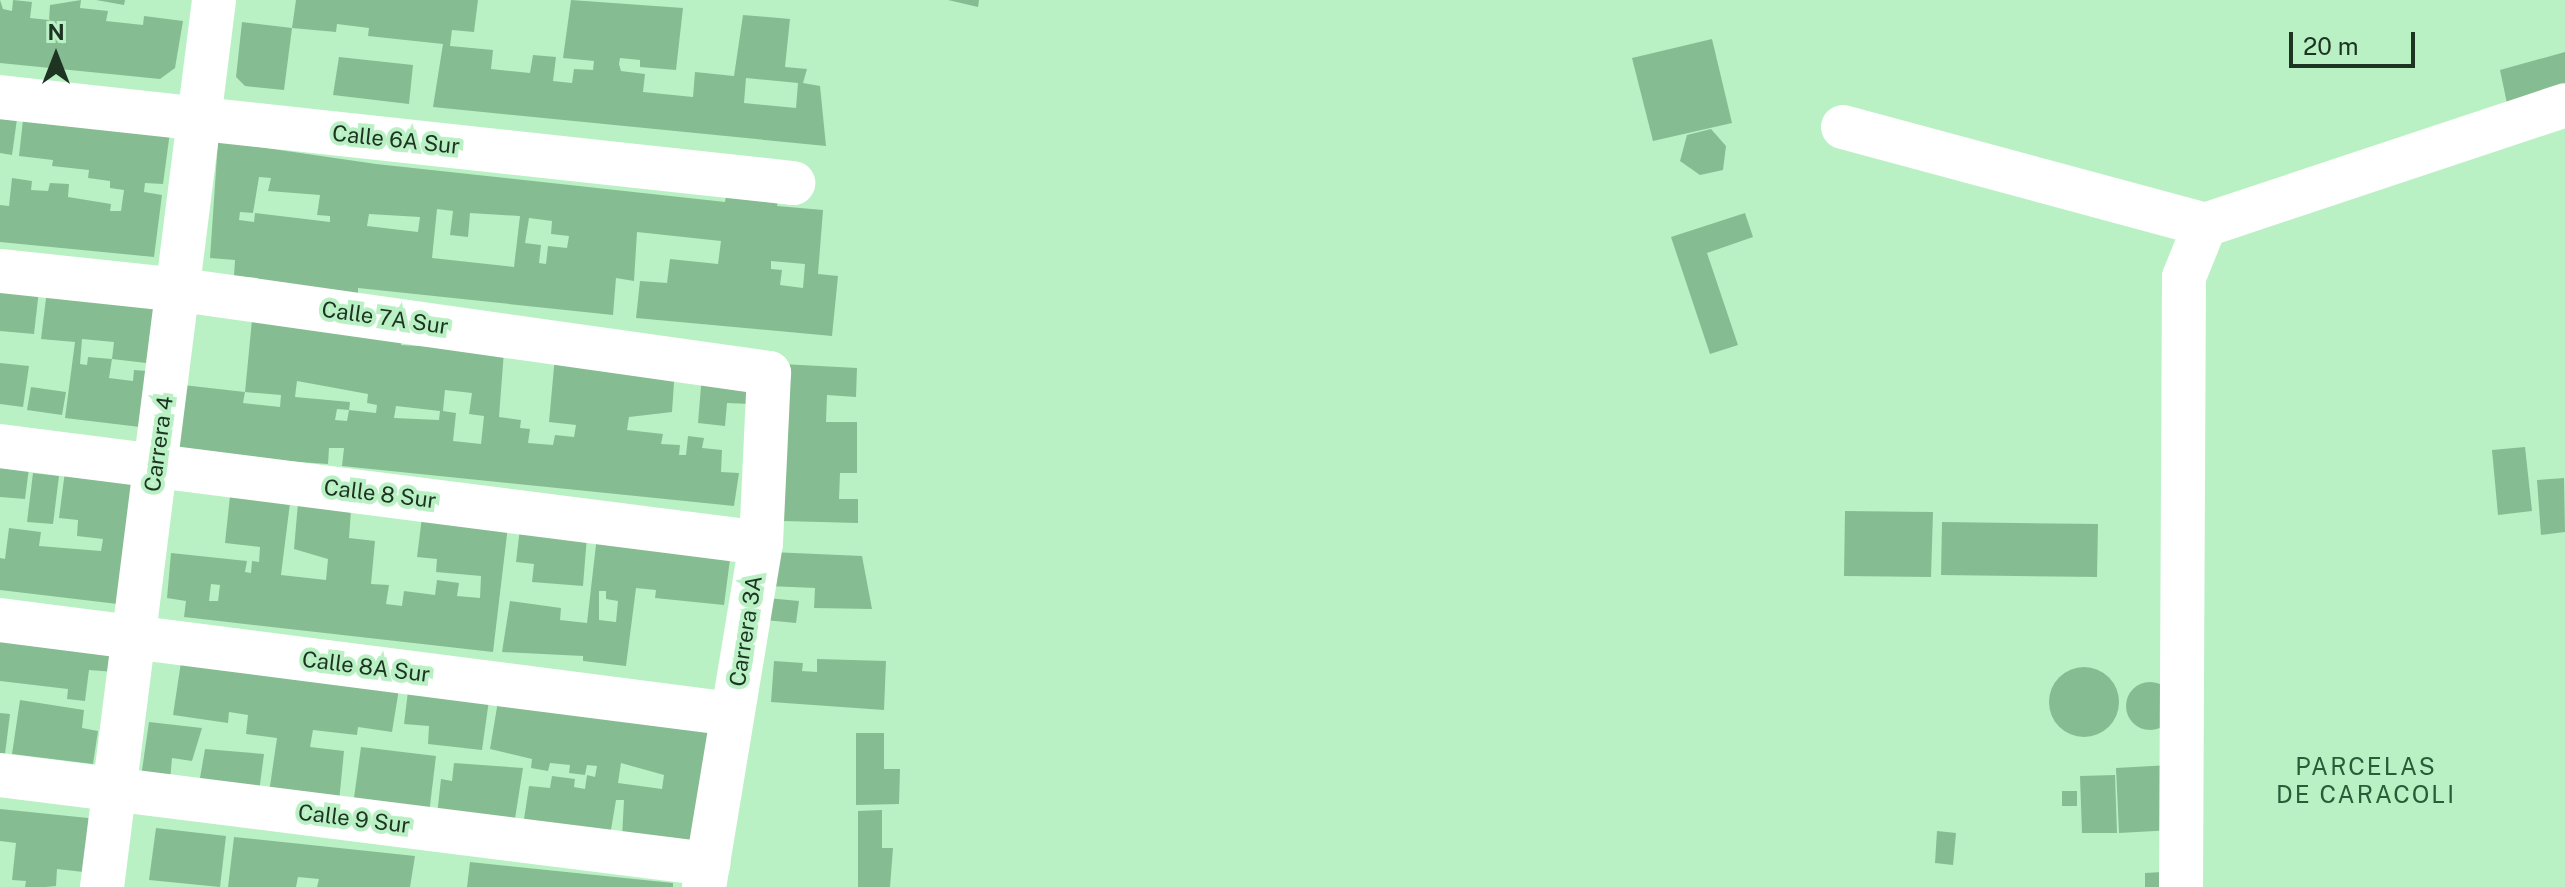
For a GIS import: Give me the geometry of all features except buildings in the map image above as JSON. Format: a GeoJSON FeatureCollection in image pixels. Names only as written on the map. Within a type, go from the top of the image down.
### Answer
{"type":"FeatureCollection","features":[{"type":"Feature","properties":{"kind":"street","name":"Carrera 4"},"geometry":{"type":"LineString","coordinates":[[102,887],[181,290],[214,0]]}},
{"type":"Feature","properties":{"kind":"street","name":"Calle 6A Sur"},"geometry":{"type":"LineString","coordinates":[[0,97],[793,183]]}},
{"type":"Feature","properties":{"kind":"street"},"geometry":{"type":"LineString","coordinates":[[1843,127],[2205,225],[2565,105]]}},
{"type":"Feature","properties":{"kind":"street"},"geometry":{"type":"LineString","coordinates":[[2181,887],[2184,277],[2205,225]]}},
{"type":"Feature","properties":{"kind":"street","name":"Calle 7A Sur"},"geometry":{"type":"LineString","coordinates":[[0,271],[181,290],[769,373]]}},
{"type":"Feature","properties":{"kind":"street","name":"Carrera 3A"},"geometry":{"type":"LineString","coordinates":[[706,876],[761,543],[769,373]]}},
{"type":"Feature","properties":{"kind":"street","name":"Calle 8 Sur"},"geometry":{"type":"LineString","coordinates":[[0,446],[761,543]]}},
{"type":"Feature","properties":{"kind":"street","name":"Calle 8A Sur"},"geometry":{"type":"LineString","coordinates":[[0,620],[732,714]]}},
{"type":"Feature","properties":{"kind":"street","name":"Calle 9 Sur"},"geometry":{"type":"LineString","coordinates":[[0,775],[706,876]]}},
{"type":"Feature","properties":{"kind":"district","name":"PARCELAS DE CARACOLI"},"geometry":{"type":"Point","coordinates":[2366,781]}}]}
